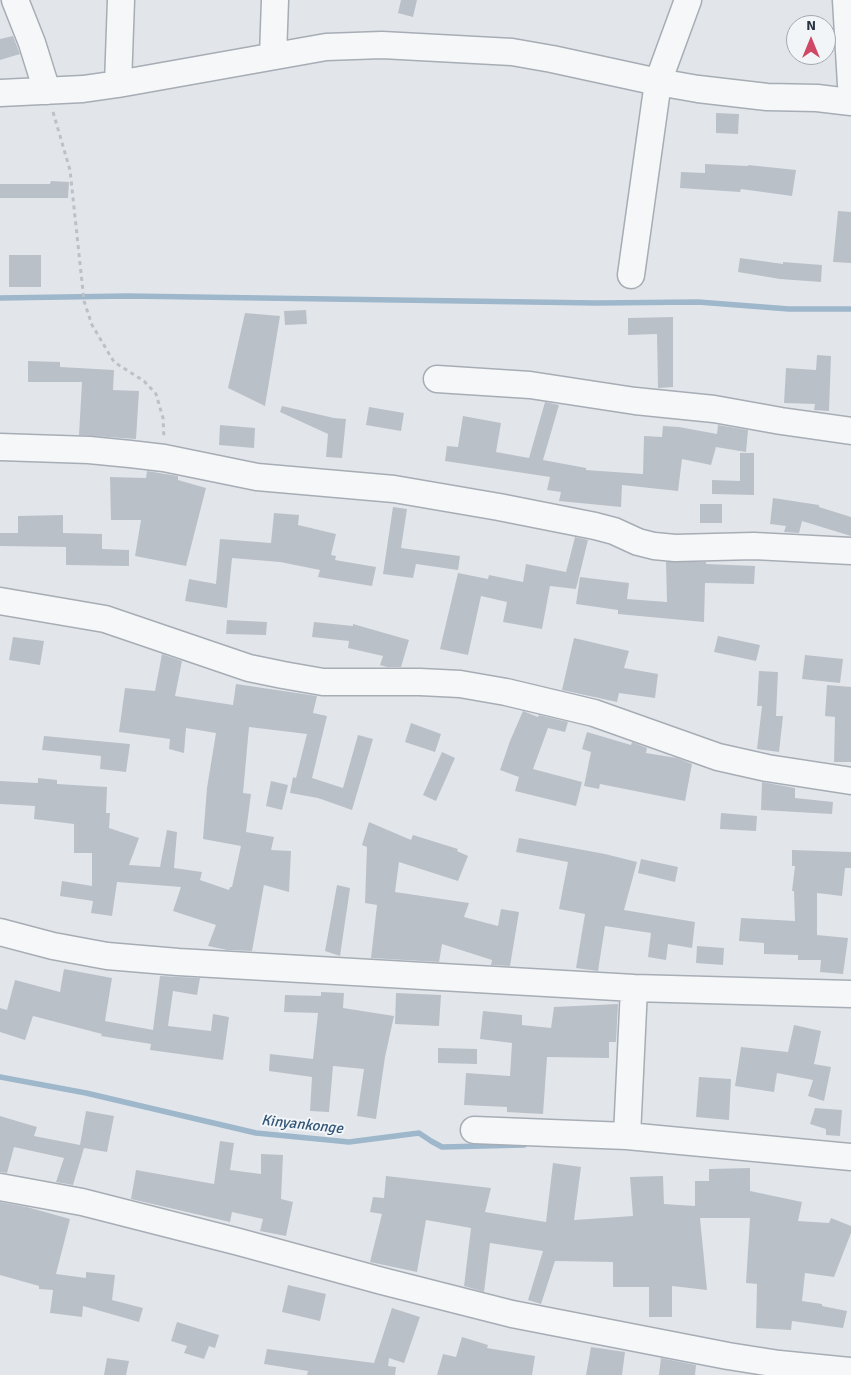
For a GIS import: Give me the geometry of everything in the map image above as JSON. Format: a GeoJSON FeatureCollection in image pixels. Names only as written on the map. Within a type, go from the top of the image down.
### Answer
{"type":"FeatureCollection","features":[{"type":"Feature","properties":{"kind":"street"},"geometry":{"type":"LineString","coordinates":[[15,0],[32,43],[47,91]]}},
{"type":"Feature","properties":{"kind":"street"},"geometry":{"type":"LineString","coordinates":[[118,84],[121,0]]}},
{"type":"Feature","properties":{"kind":"street"},"geometry":{"type":"LineString","coordinates":[[273,56],[275,0]]}},
{"type":"Feature","properties":{"kind":"street"},"geometry":{"type":"LineString","coordinates":[[631,275],[658,82],[688,0]]}},
{"type":"Feature","properties":{"kind":"street"},"geometry":{"type":"LineString","coordinates":[[846,0],[851,85]]}},
{"type":"Feature","properties":{"kind":"street"},"geometry":{"type":"LineString","coordinates":[[0,93],[83,89],[326,47],[382,44],[512,52],[658,82],[749,96],[851,102]]}},
{"type":"Feature","properties":{"kind":"street"},"geometry":{"type":"LineString","coordinates":[[437,379],[530,385],[635,401],[714,409],[781,421],[851,430]]}},
{"type":"Feature","properties":{"kind":"street"},"geometry":{"type":"LineString","coordinates":[[0,447],[90,450],[164,458],[257,477],[394,489],[499,506],[595,526],[654,546],[675,548],[754,546],[851,551]]}},
{"type":"Feature","properties":{"kind":"street"},"geometry":{"type":"LineString","coordinates":[[0,600],[105,619],[249,668],[283,675],[323,682],[460,684],[506,692],[594,713],[718,757],[767,768],[851,781]]}},
{"type":"Feature","properties":{"kind":"street"},"geometry":{"type":"LineString","coordinates":[[0,932],[53,946],[107,956],[421,977],[634,988],[851,994]]}},
{"type":"Feature","properties":{"kind":"street"},"geometry":{"type":"LineString","coordinates":[[627,1136],[634,988]]}},
{"type":"Feature","properties":{"kind":"street"},"geometry":{"type":"LineString","coordinates":[[474,1130],[627,1136],[851,1157]]}},
{"type":"Feature","properties":{"kind":"street"},"geometry":{"type":"LineString","coordinates":[[0,1187],[82,1202],[512,1314],[736,1357],[779,1364],[851,1371]]}},
{"type":"Feature","properties":{"kind":"path"},"geometry":{"type":"LineString","coordinates":[[47,91],[70,170],[84,301],[92,325],[114,362],[144,381],[156,394],[163,418],[164,458]]}},
{"type":"Feature","properties":{"kind":"building"},"geometry":{"type":"Polygon","coordinates":[[[401,0],[417,0],[413,17],[398,13],[401,0]]]}},
{"type":"Feature","properties":{"kind":"building"},"geometry":{"type":"Polygon","coordinates":[[[13,36],[20,54],[0,60],[0,39],[13,36]]]}},
{"type":"Feature","properties":{"kind":"building"},"geometry":{"type":"Polygon","coordinates":[[[716,113],[739,114],[738,134],[716,133],[716,113]]]}},
{"type":"Feature","properties":{"kind":"building"},"geometry":{"type":"Polygon","coordinates":[[[705,164],[748,165],[796,170],[792,196],[741,189],[740,192],[680,188],[681,172],[705,173],[705,164]]]}},
{"type":"Feature","properties":{"kind":"building"},"geometry":{"type":"Polygon","coordinates":[[[51,181],[69,182],[68,198],[0,198],[0,184],[50,184],[51,181]]]}},
{"type":"Feature","properties":{"kind":"building"},"geometry":{"type":"Polygon","coordinates":[[[838,211],[851,212],[851,263],[833,262],[838,211]]]}},
{"type":"Feature","properties":{"kind":"building"},"geometry":{"type":"Polygon","coordinates":[[[9,255],[41,255],[41,287],[9,287],[9,255]]]}},
{"type":"Feature","properties":{"kind":"building"},"geometry":{"type":"Polygon","coordinates":[[[740,258],[783,264],[783,262],[822,265],[821,282],[780,279],[738,272],[740,258]]]}},
{"type":"Feature","properties":{"kind":"building"},"geometry":{"type":"Polygon","coordinates":[[[306,310],[307,324],[285,325],[284,311],[306,310]]]}},
{"type":"Feature","properties":{"kind":"building"},"geometry":{"type":"Polygon","coordinates":[[[245,313],[280,316],[265,406],[228,388],[245,313]]]}},
{"type":"Feature","properties":{"kind":"building"},"geometry":{"type":"Polygon","coordinates":[[[673,317],[673,387],[658,388],[657,334],[628,335],[628,318],[673,317]]]}},
{"type":"Feature","properties":{"kind":"building"},"geometry":{"type":"Polygon","coordinates":[[[817,355],[831,356],[829,411],[814,410],[815,404],[784,403],[786,368],[816,370],[817,355]]]}},
{"type":"Feature","properties":{"kind":"building"},"geometry":{"type":"Polygon","coordinates":[[[28,361],[60,362],[60,367],[114,370],[113,390],[139,391],[136,439],[79,435],[82,382],[28,382],[28,361]]]}},
{"type":"Feature","properties":{"kind":"building"},"geometry":{"type":"Polygon","coordinates":[[[545,402],[559,405],[543,460],[586,468],[586,470],[643,474],[644,436],[662,437],[663,426],[717,434],[718,425],[748,430],[746,452],[716,447],[711,465],[682,459],[678,491],[622,485],[621,507],[559,501],[561,492],[547,490],[550,477],[445,461],[447,446],[458,447],[463,416],[501,423],[496,452],[529,458],[545,402]]]}},
{"type":"Feature","properties":{"kind":"building"},"geometry":{"type":"Polygon","coordinates":[[[282,406],[346,419],[342,458],[326,457],[328,434],[280,412],[282,406]]]}},
{"type":"Feature","properties":{"kind":"building"},"geometry":{"type":"Polygon","coordinates":[[[369,407],[404,413],[401,431],[366,425],[369,407]]]}},
{"type":"Feature","properties":{"kind":"building"},"geometry":{"type":"Polygon","coordinates":[[[220,425],[255,428],[254,448],[219,445],[220,425]]]}},
{"type":"Feature","properties":{"kind":"building"},"geometry":{"type":"Polygon","coordinates":[[[740,453],[754,453],[754,495],[712,494],[712,480],[740,481],[740,453]]]}},
{"type":"Feature","properties":{"kind":"building"},"geometry":{"type":"Polygon","coordinates":[[[147,471],[178,476],[178,480],[206,488],[186,566],[135,556],[141,520],[111,520],[110,477],[146,478],[147,471]]]}},
{"type":"Feature","properties":{"kind":"building"},"geometry":{"type":"Polygon","coordinates":[[[773,498],[819,505],[819,507],[851,517],[851,536],[802,521],[799,533],[784,532],[786,526],[770,524],[773,498]]]}},
{"type":"Feature","properties":{"kind":"building"},"geometry":{"type":"Polygon","coordinates":[[[700,504],[722,504],[722,523],[700,523],[700,504]]]}},
{"type":"Feature","properties":{"kind":"building"},"geometry":{"type":"Polygon","coordinates":[[[393,507],[407,509],[401,548],[460,556],[458,570],[416,564],[413,578],[383,574],[393,507]]]}},
{"type":"Feature","properties":{"kind":"building"},"geometry":{"type":"Polygon","coordinates":[[[274,513],[299,515],[298,525],[336,534],[331,555],[336,556],[335,560],[376,567],[372,586],[318,577],[320,570],[280,562],[232,558],[227,608],[185,601],[189,579],[216,584],[220,539],[271,543],[274,513]]]}},
{"type":"Feature","properties":{"kind":"building"},"geometry":{"type":"Polygon","coordinates":[[[63,515],[63,533],[102,534],[102,549],[129,550],[129,566],[66,565],[66,547],[0,546],[0,533],[18,533],[18,516],[63,515]]]}},
{"type":"Feature","properties":{"kind":"building"},"geometry":{"type":"Polygon","coordinates":[[[575,537],[588,540],[576,589],[550,586],[542,629],[503,622],[507,602],[481,596],[468,655],[440,649],[458,573],[488,579],[489,575],[523,582],[526,564],[566,572],[575,537]]]}},
{"type":"Feature","properties":{"kind":"building"},"geometry":{"type":"Polygon","coordinates":[[[666,562],[706,562],[706,564],[755,566],[754,584],[705,583],[704,622],[618,614],[618,610],[576,604],[580,577],[629,583],[627,599],[667,602],[666,562]]]}},
{"type":"Feature","properties":{"kind":"building"},"geometry":{"type":"Polygon","coordinates":[[[227,620],[267,622],[266,635],[226,634],[227,620]]]}},
{"type":"Feature","properties":{"kind":"building"},"geometry":{"type":"Polygon","coordinates":[[[314,622],[353,626],[353,624],[409,640],[401,667],[380,665],[383,656],[348,648],[349,641],[312,637],[314,622]]]}},
{"type":"Feature","properties":{"kind":"building"},"geometry":{"type":"Polygon","coordinates":[[[718,636],[760,645],[756,661],[714,652],[718,636]]]}},
{"type":"Feature","properties":{"kind":"building"},"geometry":{"type":"Polygon","coordinates":[[[13,637],[44,641],[40,665],[9,660],[13,637]]]}},
{"type":"Feature","properties":{"kind":"building"},"geometry":{"type":"Polygon","coordinates":[[[574,638],[629,651],[624,668],[658,674],[655,698],[619,693],[617,702],[562,690],[574,638]]]}},
{"type":"Feature","properties":{"kind":"building"},"geometry":{"type":"Polygon","coordinates":[[[162,654],[182,661],[175,696],[233,705],[236,684],[317,696],[313,713],[327,716],[312,778],[343,788],[358,735],[373,739],[352,810],[318,798],[290,793],[293,777],[296,778],[307,734],[249,727],[243,793],[251,794],[246,832],[274,837],[271,850],[291,851],[289,892],[264,885],[252,951],[227,950],[208,946],[216,925],[173,911],[181,887],[117,882],[112,916],[91,913],[93,901],[60,896],[62,881],[92,886],[92,853],[74,853],[74,824],[34,819],[35,806],[0,804],[0,781],[38,783],[38,778],[57,780],[57,784],[107,787],[106,813],[110,813],[109,828],[139,838],[129,865],[160,867],[167,830],[177,832],[174,868],[202,872],[200,880],[229,890],[232,887],[241,846],[203,839],[207,788],[216,733],[186,728],[184,753],[169,749],[170,739],[119,732],[125,688],[155,691],[162,654]]]}},
{"type":"Feature","properties":{"kind":"building"},"geometry":{"type":"Polygon","coordinates":[[[805,655],[843,659],[840,683],[802,679],[805,655]]]}},
{"type":"Feature","properties":{"kind":"building"},"geometry":{"type":"Polygon","coordinates":[[[759,671],[778,672],[776,716],[783,716],[779,752],[757,749],[762,706],[757,706],[759,671]]]}},
{"type":"Feature","properties":{"kind":"building"},"geometry":{"type":"Polygon","coordinates":[[[827,685],[851,687],[851,762],[834,762],[835,717],[825,716],[827,685]]]}},
{"type":"Feature","properties":{"kind":"building"},"geometry":{"type":"Polygon","coordinates":[[[523,711],[538,717],[539,715],[568,722],[565,732],[548,728],[533,769],[582,782],[576,806],[515,791],[519,777],[500,770],[523,711]]]}},
{"type":"Feature","properties":{"kind":"building"},"geometry":{"type":"Polygon","coordinates":[[[411,723],[441,734],[435,752],[405,742],[411,723]]]}},
{"type":"Feature","properties":{"kind":"building"},"geometry":{"type":"Polygon","coordinates":[[[587,732],[631,745],[632,742],[647,748],[646,753],[677,758],[692,764],[685,801],[600,784],[599,789],[584,786],[591,752],[582,749],[587,732]]]}},
{"type":"Feature","properties":{"kind":"building"},"geometry":{"type":"Polygon","coordinates":[[[44,736],[130,744],[126,772],[100,769],[101,756],[42,750],[44,736]]]}},
{"type":"Feature","properties":{"kind":"building"},"geometry":{"type":"Polygon","coordinates":[[[442,752],[455,758],[436,801],[423,795],[442,752]]]}},
{"type":"Feature","properties":{"kind":"building"},"geometry":{"type":"Polygon","coordinates":[[[271,781],[288,785],[282,810],[266,806],[271,781]]]}},
{"type":"Feature","properties":{"kind":"building"},"geometry":{"type":"Polygon","coordinates":[[[762,782],[795,788],[795,798],[833,802],[832,814],[761,810],[762,782]]]}},
{"type":"Feature","properties":{"kind":"building"},"geometry":{"type":"Polygon","coordinates":[[[721,813],[757,816],[756,831],[720,829],[721,813]]]}},
{"type":"Feature","properties":{"kind":"building"},"geometry":{"type":"Polygon","coordinates":[[[369,822],[411,840],[413,835],[458,849],[457,851],[468,856],[458,881],[399,862],[395,892],[469,903],[464,917],[498,926],[501,909],[519,912],[510,966],[491,965],[492,960],[442,944],[439,962],[371,958],[377,905],[365,903],[367,847],[362,845],[369,822]]]}},
{"type":"Feature","properties":{"kind":"building"},"geometry":{"type":"Polygon","coordinates":[[[519,838],[637,862],[624,910],[695,922],[692,948],[668,944],[666,960],[648,957],[651,933],[605,926],[598,971],[576,968],[585,914],[559,909],[568,862],[516,852],[519,838]]]}},
{"type":"Feature","properties":{"kind":"building"},"geometry":{"type":"Polygon","coordinates":[[[792,850],[851,852],[851,868],[845,868],[842,896],[817,893],[817,935],[848,938],[843,974],[820,972],[821,960],[798,960],[798,955],[764,954],[764,943],[739,941],[741,918],[795,921],[794,891],[792,891],[795,866],[792,866],[792,850]]]}},
{"type":"Feature","properties":{"kind":"building"},"geometry":{"type":"Polygon","coordinates":[[[641,859],[678,867],[675,882],[638,873],[641,859]]]}},
{"type":"Feature","properties":{"kind":"building"},"geometry":{"type":"Polygon","coordinates":[[[337,885],[350,888],[340,956],[325,951],[337,885]]]}},
{"type":"Feature","properties":{"kind":"building"},"geometry":{"type":"Polygon","coordinates":[[[697,946],[724,948],[723,965],[696,963],[697,946]]]}},
{"type":"Feature","properties":{"kind":"building"},"geometry":{"type":"Polygon","coordinates":[[[64,969],[112,978],[105,1021],[153,1030],[160,976],[200,978],[197,995],[173,991],[168,1026],[211,1031],[213,1014],[229,1017],[223,1060],[150,1050],[151,1044],[101,1036],[102,1034],[33,1016],[25,1040],[0,1032],[0,1008],[7,1010],[15,980],[60,992],[64,969]]]}},
{"type":"Feature","properties":{"kind":"building"},"geometry":{"type":"Polygon","coordinates":[[[321,992],[344,993],[343,1008],[394,1016],[385,1057],[376,1119],[357,1116],[364,1069],[333,1066],[329,1112],[310,1111],[312,1077],[269,1071],[270,1054],[313,1059],[318,1013],[284,1012],[285,995],[321,996],[321,992]]]}},
{"type":"Feature","properties":{"kind":"building"},"geometry":{"type":"Polygon","coordinates":[[[396,993],[441,995],[439,1026],[395,1024],[396,993]]]}},
{"type":"Feature","properties":{"kind":"building"},"geometry":{"type":"Polygon","coordinates":[[[618,1004],[616,1042],[609,1042],[609,1058],[547,1057],[543,1114],[507,1112],[507,1107],[464,1105],[466,1073],[510,1076],[512,1043],[480,1039],[483,1011],[522,1015],[522,1025],[551,1028],[554,1007],[618,1004]]]}},
{"type":"Feature","properties":{"kind":"building"},"geometry":{"type":"Polygon","coordinates":[[[794,1025],[821,1031],[814,1064],[831,1067],[824,1101],[808,1096],[813,1080],[777,1073],[774,1092],[735,1086],[741,1047],[788,1052],[794,1025]]]}},
{"type":"Feature","properties":{"kind":"building"},"geometry":{"type":"Polygon","coordinates":[[[438,1048],[477,1049],[477,1064],[438,1063],[438,1048]]]}},
{"type":"Feature","properties":{"kind":"building"},"geometry":{"type":"Polygon","coordinates":[[[699,1077],[731,1079],[729,1120],[696,1117],[699,1077]]]}},
{"type":"Feature","properties":{"kind":"building"},"geometry":{"type":"Polygon","coordinates":[[[815,1108],[842,1110],[840,1136],[826,1135],[826,1129],[810,1124],[815,1108]]]}},
{"type":"Feature","properties":{"kind":"building"},"geometry":{"type":"Polygon","coordinates":[[[86,1111],[114,1116],[107,1152],[84,1148],[73,1185],[56,1182],[64,1158],[14,1147],[7,1173],[0,1172],[0,1116],[37,1127],[34,1136],[80,1145],[86,1111]]]}},
{"type":"Feature","properties":{"kind":"building"},"geometry":{"type":"Polygon","coordinates":[[[220,1141],[234,1143],[230,1170],[261,1174],[261,1154],[283,1155],[281,1199],[293,1202],[286,1236],[260,1231],[263,1219],[232,1212],[230,1222],[131,1199],[136,1170],[214,1184],[220,1141]]]}},
{"type":"Feature","properties":{"kind":"building"},"geometry":{"type":"Polygon","coordinates":[[[553,1163],[581,1167],[574,1220],[633,1216],[630,1177],[663,1176],[664,1204],[695,1206],[695,1181],[709,1181],[709,1169],[750,1168],[750,1191],[802,1202],[798,1221],[829,1223],[831,1218],[851,1226],[851,1233],[834,1277],[805,1273],[802,1301],[847,1311],[843,1328],[792,1321],[791,1330],[756,1328],[757,1284],[746,1283],[750,1218],[700,1218],[707,1290],[672,1286],[672,1317],[649,1317],[649,1287],[613,1287],[613,1262],[555,1261],[541,1304],[528,1300],[543,1251],[490,1243],[484,1292],[464,1286],[471,1228],[426,1220],[417,1272],[370,1262],[382,1214],[370,1212],[373,1197],[384,1198],[386,1176],[491,1188],[485,1212],[546,1222],[553,1163]]]}},
{"type":"Feature","properties":{"kind":"building"},"geometry":{"type":"Polygon","coordinates":[[[0,1202],[27,1207],[70,1219],[56,1274],[86,1278],[86,1272],[115,1275],[112,1300],[143,1308],[139,1322],[83,1306],[82,1317],[50,1313],[53,1290],[39,1289],[39,1286],[0,1275],[0,1202]]]}},
{"type":"Feature","properties":{"kind":"building"},"geometry":{"type":"Polygon","coordinates":[[[288,1285],[326,1294],[320,1321],[282,1312],[288,1285]]]}},
{"type":"Feature","properties":{"kind":"building"},"geometry":{"type":"Polygon","coordinates":[[[392,1308],[420,1317],[404,1363],[389,1358],[388,1366],[396,1367],[395,1375],[307,1375],[308,1371],[264,1364],[267,1349],[374,1363],[392,1308]]]}},
{"type":"Feature","properties":{"kind":"building"},"geometry":{"type":"Polygon","coordinates":[[[177,1322],[219,1335],[215,1348],[209,1346],[204,1359],[184,1353],[187,1346],[171,1341],[177,1322]]]}},
{"type":"Feature","properties":{"kind":"building"},"geometry":{"type":"Polygon","coordinates":[[[462,1337],[488,1345],[487,1348],[535,1356],[532,1375],[437,1375],[443,1354],[456,1357],[462,1337]]]}},
{"type":"Feature","properties":{"kind":"building"},"geometry":{"type":"Polygon","coordinates":[[[591,1347],[625,1352],[622,1375],[586,1375],[591,1347]]]}},
{"type":"Feature","properties":{"kind":"building"},"geometry":{"type":"Polygon","coordinates":[[[107,1358],[129,1361],[126,1375],[104,1375],[107,1358]]]}},
{"type":"Feature","properties":{"kind":"building"},"geometry":{"type":"Polygon","coordinates":[[[661,1358],[696,1365],[695,1375],[659,1375],[661,1358]]]}},
{"type":"Feature","properties":{"kind":"waterway"},"geometry":{"type":"LineString","coordinates":[[0,298],[127,296],[597,303],[698,302],[789,309],[851,309]]}},
{"type":"Feature","properties":{"kind":"waterway","name":"Kinyankonge"},"geometry":{"type":"LineString","coordinates":[[0,1077],[86,1093],[256,1133],[349,1142],[419,1133],[442,1147],[524,1145]]}}]}
